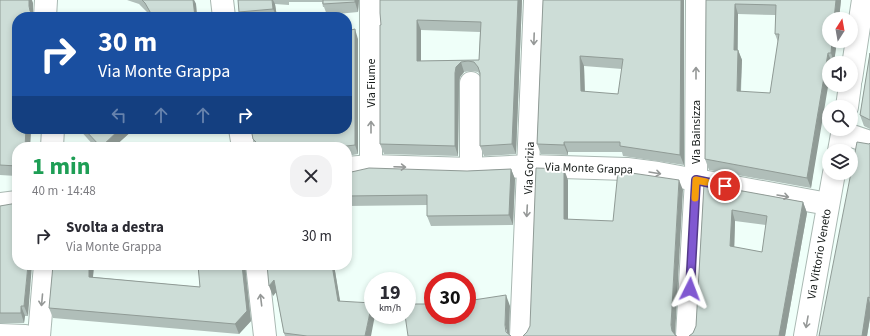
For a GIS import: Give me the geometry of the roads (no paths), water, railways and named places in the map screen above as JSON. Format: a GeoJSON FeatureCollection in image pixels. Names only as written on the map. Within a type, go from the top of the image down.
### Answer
{"type":"FeatureCollection","features":[{"type":"Feature","properties":{"kind":"street"},"geometry":{"type":"LineString","coordinates":[[46,0],[46,12]]}},
{"type":"Feature","properties":{"kind":"street"},"geometry":{"type":"LineString","coordinates":[[222,0],[223,12]]}},
{"type":"Feature","properties":{"kind":"street","name":"Via Fiume"},"geometry":{"type":"LineString","coordinates":[[371,0],[371,166]]}},
{"type":"Feature","properties":{"kind":"street","name":"Via Gorizia"},"geometry":{"type":"LineString","coordinates":[[521,336],[535,0]]}},
{"type":"Feature","properties":{"kind":"street","name":"Via Bainsizza"},"geometry":{"type":"LineString","coordinates":[[687,336],[696,180],[697,0]]}},
{"type":"Feature","properties":{"kind":"street"},"geometry":{"type":"LineString","coordinates":[[854,56],[863,0]]}},
{"type":"Feature","properties":{"kind":"street"},"geometry":{"type":"LineString","coordinates":[[471,169],[472,83]]}},
{"type":"Feature","properties":{"kind":"street"},"geometry":{"type":"LineString","coordinates":[[842,138],[870,142]]}},
{"type":"Feature","properties":{"kind":"street","name":"Via Monte Grappa"},"geometry":{"type":"LineString","coordinates":[[352,168],[371,166],[471,169],[529,166],[633,170],[828,204]]}},
{"type":"Feature","properties":{"kind":"street","name":"Via Vittorio Veneto"},"geometry":{"type":"LineString","coordinates":[[805,336],[833,180]]}},
{"type":"Feature","properties":{"kind":"street"},"geometry":{"type":"LineString","coordinates":[[0,204],[12,203]]}},
{"type":"Feature","properties":{"kind":"street"},"geometry":{"type":"LineString","coordinates":[[38,336],[45,270]]}},
{"type":"Feature","properties":{"kind":"street"},"geometry":{"type":"LineString","coordinates":[[258,270],[266,336]]}},
{"type":"Feature","properties":{"kind":"street"},"geometry":{"type":"LineString","coordinates":[[0,334],[25,336]]}}]}
